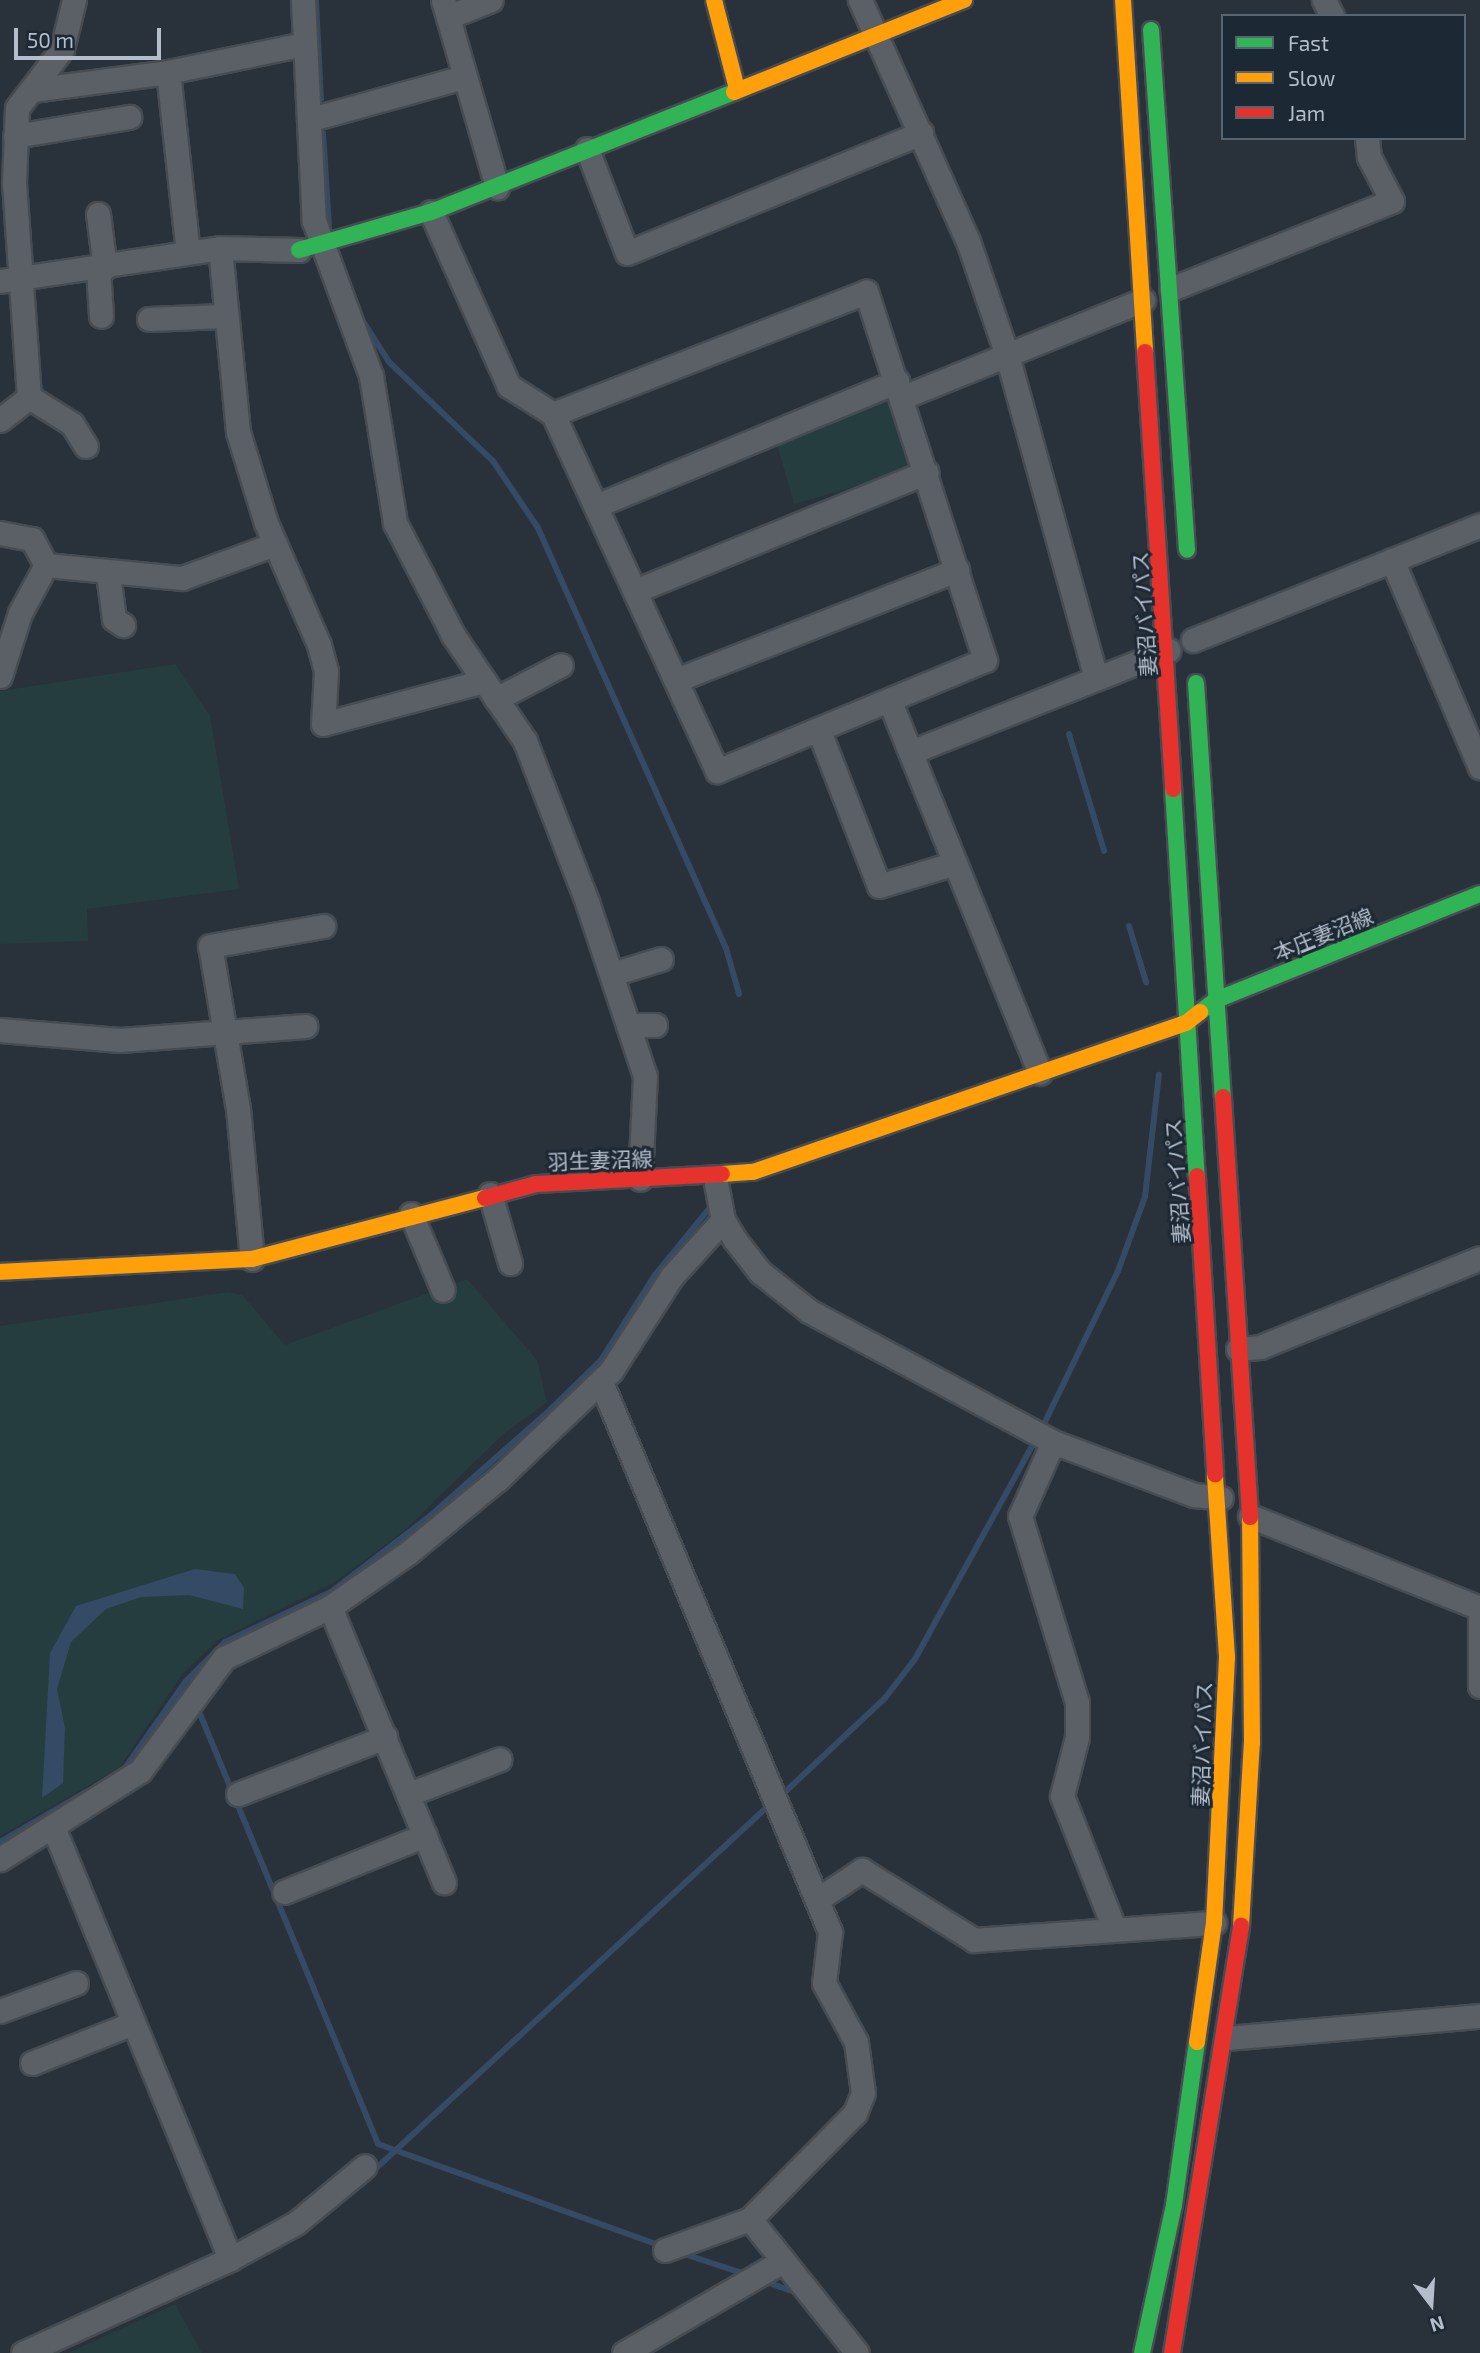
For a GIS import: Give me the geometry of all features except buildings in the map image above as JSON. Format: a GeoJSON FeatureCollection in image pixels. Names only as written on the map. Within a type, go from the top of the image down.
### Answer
{"type":"FeatureCollection","features":[{"type":"Feature","properties":{"kind":"main road"},"geometry":{"type":"LineString","coordinates":[[714,0],[737,89]]}},
{"type":"Feature","properties":{"kind":"main road"},"geometry":{"type":"LineString","coordinates":[[310,247],[431,212],[874,33],[964,0]]}},
{"type":"Feature","properties":{"kind":"main road","name":"妻沼バイパス"},"geometry":{"type":"LineString","coordinates":[[1123,0],[1168,650],[1186,1023],[1221,1498],[1227,1657],[1214,1923],[1174,2205],[1142,2353]]}},
{"type":"Feature","properties":{"kind":"main road"},"geometry":{"type":"LineString","coordinates":[[1150,14],[1189,573]]}},
{"type":"Feature","properties":{"kind":"main road"},"geometry":{"type":"LineString","coordinates":[[1172,2353],[1227,2039],[1243,1913],[1252,1744],[1250,1516],[1191,613]]}},
{"type":"Feature","properties":{"kind":"main road","name":"本庄妻沼線"},"geometry":{"type":"LineString","coordinates":[[1186,1023],[1216,1000],[1480,894]]}},
{"type":"Feature","properties":{"kind":"main road","name":"羽生妻沼線"},"geometry":{"type":"LineString","coordinates":[[0,1272],[252,1259],[411,1214],[536,1184],[715,1178],[796,1160],[1186,1023]]}},
{"type":"Feature","properties":{"kind":"street"},"geometry":{"type":"LineString","coordinates":[[74,0],[62,49],[17,108],[10,280],[29,397],[72,424],[86,446]]}},
{"type":"Feature","properties":{"kind":"street"},"geometry":{"type":"LineString","coordinates":[[303,0],[314,221],[310,247],[371,376],[395,523],[490,690],[525,741],[612,974],[647,1089],[640,1179]]}},
{"type":"Feature","properties":{"kind":"street"},"geometry":{"type":"LineString","coordinates":[[491,0],[445,9],[497,187]]}},
{"type":"Feature","properties":{"kind":"street"},"geometry":{"type":"LineString","coordinates":[[860,0],[968,241],[1007,355],[1096,678]]}},
{"type":"Feature","properties":{"kind":"street"},"geometry":{"type":"LineString","coordinates":[[32,90],[168,72],[305,44]]}},
{"type":"Feature","properties":{"kind":"street"},"geometry":{"type":"LineString","coordinates":[[168,72],[188,252]]}},
{"type":"Feature","properties":{"kind":"street"},"geometry":{"type":"LineString","coordinates":[[311,119],[464,78]]}},
{"type":"Feature","properties":{"kind":"street"},"geometry":{"type":"LineString","coordinates":[[15,136],[129,117]]}},
{"type":"Feature","properties":{"kind":"street"},"geometry":{"type":"LineString","coordinates":[[587,149],[627,253],[921,133]]}},
{"type":"Feature","properties":{"kind":"street"},"geometry":{"type":"LineString","coordinates":[[1171,289],[1392,201],[1369,158],[1367,140]]}},
{"type":"Feature","properties":{"kind":"street"},"geometry":{"type":"LineString","coordinates":[[431,212],[509,386],[553,414],[679,679],[717,771],[890,702],[985,660],[900,389],[866,292],[553,414]]}},
{"type":"Feature","properties":{"kind":"street"},"geometry":{"type":"LineString","coordinates":[[98,214],[102,269],[101,316]]}},
{"type":"Feature","properties":{"kind":"street"},"geometry":{"type":"LineString","coordinates":[[10,280],[102,269],[220,248],[310,247]]}},
{"type":"Feature","properties":{"kind":"street"},"geometry":{"type":"LineString","coordinates":[[220,248],[222,316],[238,432],[275,544],[326,671],[323,724],[490,690],[561,665]]}},
{"type":"Feature","properties":{"kind":"street"},"geometry":{"type":"LineString","coordinates":[[597,505],[900,389],[1007,355],[1143,300]]}},
{"type":"Feature","properties":{"kind":"street"},"geometry":{"type":"LineString","coordinates":[[149,319],[222,316]]}},
{"type":"Feature","properties":{"kind":"street"},"geometry":{"type":"LineString","coordinates":[[0,421],[29,397]]}},
{"type":"Feature","properties":{"kind":"street"},"geometry":{"type":"LineString","coordinates":[[635,591],[926,472]]}},
{"type":"Feature","properties":{"kind":"street"},"geometry":{"type":"LineString","coordinates":[[1194,654],[1392,560],[1480,525]]}},
{"type":"Feature","properties":{"kind":"street"},"geometry":{"type":"LineString","coordinates":[[0,533],[32,540],[46,565]]}},
{"type":"Feature","properties":{"kind":"street"},"geometry":{"type":"LineString","coordinates":[[46,565],[108,574],[198,575],[275,544]]}},
{"type":"Feature","properties":{"kind":"street"},"geometry":{"type":"LineString","coordinates":[[1392,560],[1480,767]]}},
{"type":"Feature","properties":{"kind":"street"},"geometry":{"type":"LineString","coordinates":[[0,676],[20,613],[46,565]]}},
{"type":"Feature","properties":{"kind":"street"},"geometry":{"type":"LineString","coordinates":[[679,679],[957,570]]}},
{"type":"Feature","properties":{"kind":"street"},"geometry":{"type":"LineString","coordinates":[[108,574],[114,619],[123,625]]}},
{"type":"Feature","properties":{"kind":"street"},"geometry":{"type":"LineString","coordinates":[[911,752],[1168,650]]}},
{"type":"Feature","properties":{"kind":"street"},"geometry":{"type":"LineString","coordinates":[[890,702],[1040,1073]]}},
{"type":"Feature","properties":{"kind":"street"},"geometry":{"type":"LineString","coordinates":[[819,731],[878,886],[955,863]]}},
{"type":"Feature","properties":{"kind":"street"},"geometry":{"type":"LineString","coordinates":[[252,1259],[210,946],[323,926]]}},
{"type":"Feature","properties":{"kind":"street"},"geometry":{"type":"LineString","coordinates":[[612,974],[661,959]]}},
{"type":"Feature","properties":{"kind":"street"},"geometry":{"type":"LineString","coordinates":[[628,1025],[655,1025]]}},
{"type":"Feature","properties":{"kind":"street"},"geometry":{"type":"LineString","coordinates":[[0,1030],[120,1040],[305,1026]]}},
{"type":"Feature","properties":{"kind":"street"},"geometry":{"type":"LineString","coordinates":[[715,1178],[723,1220],[760,1272],[809,1311],[1053,1442],[1194,1495],[1221,1498]]}},
{"type":"Feature","properties":{"kind":"street"},"geometry":{"type":"LineString","coordinates":[[490,1194],[510,1263]]}},
{"type":"Feature","properties":{"kind":"street"},"geometry":{"type":"LineString","coordinates":[[411,1214],[443,1290]]}},
{"type":"Feature","properties":{"kind":"street"},"geometry":{"type":"LineString","coordinates":[[0,1859],[54,1829],[140,1771],[223,1658],[331,1607],[456,1515],[601,1382],[672,1276],[723,1220]]}},
{"type":"Feature","properties":{"kind":"street"},"geometry":{"type":"LineString","coordinates":[[1238,1349],[1260,1348],[1480,1258]]}},
{"type":"Feature","properties":{"kind":"street"},"geometry":{"type":"LineString","coordinates":[[601,1382],[818,1899],[830,1932],[824,1983],[856,2042],[863,2093],[855,2113],[750,2219],[665,2250]]}},
{"type":"Feature","properties":{"kind":"street"},"geometry":{"type":"LineString","coordinates":[[1053,1442],[1020,1516],[1077,1702],[1077,1737],[1062,1796],[1114,1928]]}},
{"type":"Feature","properties":{"kind":"street"},"geometry":{"type":"LineString","coordinates":[[1250,1516],[1480,1608]]}},
{"type":"Feature","properties":{"kind":"street"},"geometry":{"type":"LineString","coordinates":[[331,1607],[444,1882]]}},
{"type":"Feature","properties":{"kind":"street"},"geometry":{"type":"LineString","coordinates":[[1480,1616],[1480,1686]]}},
{"type":"Feature","properties":{"kind":"street"},"geometry":{"type":"LineString","coordinates":[[239,1794],[384,1737]]}},
{"type":"Feature","properties":{"kind":"street"},"geometry":{"type":"LineString","coordinates":[[409,1794],[500,1759]]}},
{"type":"Feature","properties":{"kind":"street"},"geometry":{"type":"LineString","coordinates":[[54,1829],[230,2259]]}},
{"type":"Feature","properties":{"kind":"street"},"geometry":{"type":"LineString","coordinates":[[284,1892],[425,1835]]}},
{"type":"Feature","properties":{"kind":"street"},"geometry":{"type":"LineString","coordinates":[[818,1899],[862,1870],[974,1940],[1214,1923]]}},
{"type":"Feature","properties":{"kind":"street"},"geometry":{"type":"LineString","coordinates":[[0,2011],[76,1983]]}},
{"type":"Feature","properties":{"kind":"street"},"geometry":{"type":"LineString","coordinates":[[1227,2039],[1480,2016]]}},
{"type":"Feature","properties":{"kind":"street"},"geometry":{"type":"LineString","coordinates":[[32,2063],[134,2023]]}},
{"type":"Feature","properties":{"kind":"street"},"geometry":{"type":"LineString","coordinates":[[23,2353],[166,2294],[296,2222],[365,2166]]}},
{"type":"Feature","properties":{"kind":"street"},"geometry":{"type":"LineString","coordinates":[[750,2219],[857,2353]]}},
{"type":"Feature","properties":{"kind":"street"},"geometry":{"type":"LineString","coordinates":[[624,2353],[783,2261]]}},
{"type":"Feature","properties":{"kind":"green space"},"geometry":{"type":"Polygon","coordinates":[[[891,392],[913,470],[794,504],[772,426],[891,392]]]}},
{"type":"Feature","properties":{"kind":"green space"},"geometry":{"type":"Polygon","coordinates":[[[175,664],[210,716],[239,889],[87,909],[88,941],[0,944],[0,691],[175,664]]]}},
{"type":"Feature","properties":{"kind":"green space"},"geometry":{"type":"Polygon","coordinates":[[[467,1279],[537,1360],[547,1402],[501,1436],[406,1529],[335,1582],[218,1640],[183,1673],[119,1768],[0,1836],[0,1326],[229,1292],[242,1295],[285,1345],[467,1279]]]}},
{"type":"Feature","properties":{"kind":"green space"},"geometry":{"type":"Polygon","coordinates":[[[175,2304],[202,2353],[68,2353],[175,2304]]]}},
{"type":"Feature","properties":{"kind":"water"},"geometry":{"type":"Polygon","coordinates":[[[195,1569],[235,1574],[244,1588],[243,1609],[189,1595],[141,1597],[106,1609],[71,1642],[57,1689],[65,1728],[63,1783],[42,1798],[50,1653],[76,1606],[195,1569]]]}},
{"type":"Feature","properties":{"kind":"waterway"},"geometry":{"type":"LineString","coordinates":[[316,0],[321,99]]}},
{"type":"Feature","properties":{"kind":"waterway"},"geometry":{"type":"LineString","coordinates":[[323,133],[329,225]]}},
{"type":"Feature","properties":{"kind":"waterway"},"geometry":{"type":"LineString","coordinates":[[361,318],[389,362],[493,461],[538,528],[726,948],[739,994]]}},
{"type":"Feature","properties":{"kind":"waterway"},"geometry":{"type":"LineString","coordinates":[[1069,734],[1104,851]]}},
{"type":"Feature","properties":{"kind":"waterway"},"geometry":{"type":"LineString","coordinates":[[1129,926],[1146,982]]}},
{"type":"Feature","properties":{"kind":"waterway"},"geometry":{"type":"LineString","coordinates":[[1044,1424],[1118,1271],[1145,1197],[1159,1075]]}},
{"type":"Feature","properties":{"kind":"waterway"},"geometry":{"type":"LineString","coordinates":[[125,1768],[186,1681],[225,1642],[331,1592],[430,1516],[551,1409],[601,1360],[655,1275],[708,1210]]}},
{"type":"Feature","properties":{"kind":"waterway"},"geometry":{"type":"LineString","coordinates":[[785,1792],[885,1698],[915,1659],[1031,1448]]}},
{"type":"Feature","properties":{"kind":"waterway"},"geometry":{"type":"LineString","coordinates":[[200,1714],[378,2144],[662,2246]]}},
{"type":"Feature","properties":{"kind":"waterway"},"geometry":{"type":"LineString","coordinates":[[0,1842],[86,1792]]}},
{"type":"Feature","properties":{"kind":"waterway"},"geometry":{"type":"LineString","coordinates":[[371,2173],[766,1808]]}},
{"type":"Feature","properties":{"kind":"waterway"},"geometry":{"type":"LineString","coordinates":[[678,2252],[748,2275]]}},
{"type":"Feature","properties":{"kind":"waterway"},"geometry":{"type":"LineString","coordinates":[[761,2280],[797,2293]]}},
{"type":"Feature","properties":{"kind":"traffic: fast"},"geometry":{"type":"LineString","coordinates":[[1151,30],[1187,550]]}},
{"type":"Feature","properties":{"kind":"traffic: fast"},"geometry":{"type":"LineString","coordinates":[[299,250],[431,212],[734,92]]}},
{"type":"Feature","properties":{"kind":"traffic: fast"},"geometry":{"type":"LineString","coordinates":[[1196,683],[1223,1097]]}},
{"type":"Feature","properties":{"kind":"traffic: fast"},"geometry":{"type":"LineString","coordinates":[[1173,789],[1197,1176]]}},
{"type":"Feature","properties":{"kind":"traffic: fast"},"geometry":{"type":"LineString","coordinates":[[1200,1012],[1216,1000],[1480,894]]}},
{"type":"Feature","properties":{"kind":"traffic: fast"},"geometry":{"type":"LineString","coordinates":[[1142,2353],[1174,2205],[1197,2042]]}},
{"type":"Feature","properties":{"kind":"traffic: slow"},"geometry":{"type":"LineString","coordinates":[[714,0],[737,89]]}},
{"type":"Feature","properties":{"kind":"traffic: slow"},"geometry":{"type":"LineString","coordinates":[[734,92],[964,0]]}},
{"type":"Feature","properties":{"kind":"traffic: slow"},"geometry":{"type":"LineString","coordinates":[[1123,0],[1145,352]]}},
{"type":"Feature","properties":{"kind":"traffic: slow"},"geometry":{"type":"LineString","coordinates":[[722,1174],[753,1172],[1186,1023],[1200,1012]]}},
{"type":"Feature","properties":{"kind":"traffic: slow"},"geometry":{"type":"LineString","coordinates":[[0,1272],[252,1259],[485,1198]]}},
{"type":"Feature","properties":{"kind":"traffic: slow"},"geometry":{"type":"LineString","coordinates":[[1197,2042],[1214,1923],[1227,1657],[1215,1474]]}},
{"type":"Feature","properties":{"kind":"traffic: slow"},"geometry":{"type":"LineString","coordinates":[[1241,1926],[1252,1743],[1250,1517]]}},
{"type":"Feature","properties":{"kind":"traffic: jam"},"geometry":{"type":"LineString","coordinates":[[1145,352],[1173,789]]}},
{"type":"Feature","properties":{"kind":"traffic: jam"},"geometry":{"type":"LineString","coordinates":[[1223,1097],[1250,1517]]}},
{"type":"Feature","properties":{"kind":"traffic: jam"},"geometry":{"type":"LineString","coordinates":[[485,1198],[536,1184],[722,1174]]}},
{"type":"Feature","properties":{"kind":"traffic: jam"},"geometry":{"type":"LineString","coordinates":[[1197,1176],[1215,1474]]}},
{"type":"Feature","properties":{"kind":"traffic: jam"},"geometry":{"type":"LineString","coordinates":[[1172,2353],[1241,1926]]}}]}
